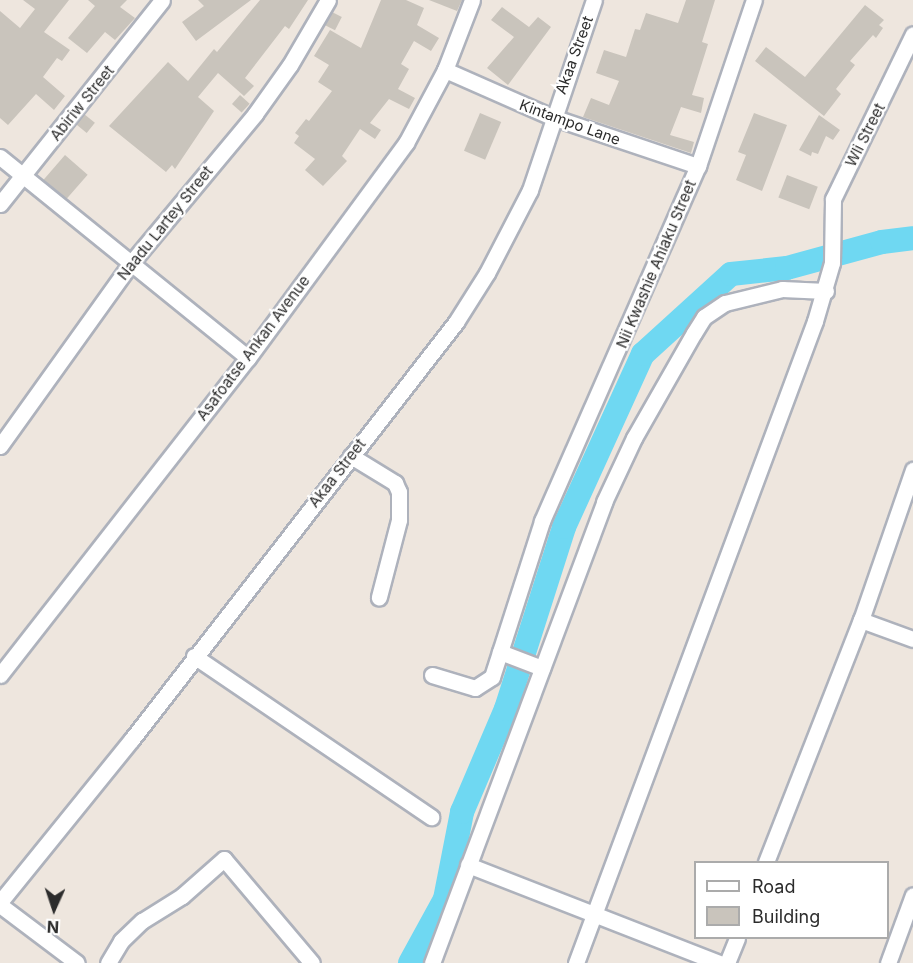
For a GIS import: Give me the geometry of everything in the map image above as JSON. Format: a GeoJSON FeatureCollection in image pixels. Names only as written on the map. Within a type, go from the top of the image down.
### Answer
{"type":"FeatureCollection","features":[{"type":"Feature","properties":{"kind":"street","name":"Abiriw Street"},"geometry":{"type":"LineString","coordinates":[[0,204],[162,0]]}},
{"type":"Feature","properties":{"kind":"street","name":"Naadu Lartey Street"},"geometry":{"type":"LineString","coordinates":[[0,446],[131,263],[255,114],[290,66],[328,0]]}},
{"type":"Feature","properties":{"kind":"street","name":"Asafoatse Ankan Avenue"},"geometry":{"type":"LineString","coordinates":[[0,675],[248,358],[406,143],[445,70],[472,0]]}},
{"type":"Feature","properties":{"kind":"street","name":"Akaa Street"},"geometry":{"type":"LineString","coordinates":[[0,904],[456,322],[487,273],[530,190],[552,117],[594,0]]}},
{"type":"Feature","properties":{"kind":"street","name":"Nii Kwashie Ahiaku Street"},"geometry":{"type":"LineString","coordinates":[[432,675],[475,688],[486,684],[506,654],[542,521],[698,166],[754,0]]}},
{"type":"Feature","properties":{"kind":"street","name":"Wli Street"},"geometry":{"type":"LineString","coordinates":[[576,963],[826,291],[832,263],[830,239],[833,199],[913,34]]}},
{"type":"Feature","properties":{"kind":"street","name":"Kintampo Lane"},"geometry":{"type":"LineString","coordinates":[[445,70],[552,117],[698,166]]}},
{"type":"Feature","properties":{"kind":"street"},"geometry":{"type":"LineString","coordinates":[[0,157],[248,358]]}},
{"type":"Feature","properties":{"kind":"street"},"geometry":{"type":"LineString","coordinates":[[432,963],[537,666],[604,502],[634,438],[704,317],[725,303],[782,290],[826,291]]}},
{"type":"Feature","properties":{"kind":"street"},"geometry":{"type":"LineString","coordinates":[[351,456],[395,483],[399,492],[399,519],[379,597]]}},
{"type":"Feature","properties":{"kind":"street"},"geometry":{"type":"LineString","coordinates":[[766,861],[861,620],[913,470]]}},
{"type":"Feature","properties":{"kind":"street"},"geometry":{"type":"LineString","coordinates":[[861,620],[913,639]]}},
{"type":"Feature","properties":{"kind":"street"},"geometry":{"type":"LineString","coordinates":[[506,654],[537,666]]}},
{"type":"Feature","properties":{"kind":"street"},"geometry":{"type":"LineString","coordinates":[[194,656],[431,817]]}},
{"type":"Feature","properties":{"kind":"street"},"geometry":{"type":"LineString","coordinates":[[108,963],[122,941],[142,921],[182,896],[224,859],[312,963]]}},
{"type":"Feature","properties":{"kind":"street"},"geometry":{"type":"LineString","coordinates":[[468,865],[719,963]]}},
{"type":"Feature","properties":{"kind":"street"},"geometry":{"type":"LineString","coordinates":[[888,963],[913,895]]}},
{"type":"Feature","properties":{"kind":"street"},"geometry":{"type":"LineString","coordinates":[[0,904],[77,963]]}},
{"type":"Feature","properties":{"kind":"street"},"geometry":{"type":"LineString","coordinates":[[727,963],[737,939]]}},
{"type":"Feature","properties":{"kind":"building"},"geometry":{"type":"Polygon","coordinates":[[[23,0],[69,0],[44,32],[70,50],[62,61],[57,58],[43,77],[65,96],[54,110],[36,94],[8,125],[0,118],[0,11],[20,28],[35,9],[23,0]]]}},
{"type":"Feature","properties":{"kind":"building"},"geometry":{"type":"Polygon","coordinates":[[[88,0],[127,0],[120,7],[135,18],[115,40],[105,32],[87,53],[68,38],[95,6],[88,0]]]}},
{"type":"Feature","properties":{"kind":"building"},"geometry":{"type":"Polygon","coordinates":[[[198,0],[251,0],[196,41],[182,22],[204,6],[198,0]]]}},
{"type":"Feature","properties":{"kind":"building"},"geometry":{"type":"Polygon","coordinates":[[[260,0],[308,0],[289,29],[285,26],[245,78],[254,86],[244,96],[218,73],[198,97],[214,111],[175,169],[172,165],[166,172],[109,126],[168,62],[188,81],[214,49],[217,52],[260,0]]]}},
{"type":"Feature","properties":{"kind":"building"},"geometry":{"type":"Polygon","coordinates":[[[381,0],[406,0],[424,8],[417,25],[439,38],[431,51],[414,41],[401,64],[409,69],[398,89],[415,98],[409,109],[389,99],[370,123],[381,130],[375,139],[360,129],[342,156],[347,161],[323,186],[305,170],[315,159],[294,143],[299,136],[295,133],[306,119],[309,121],[332,91],[318,82],[329,65],[314,56],[330,30],[361,48],[381,0]]]}},
{"type":"Feature","properties":{"kind":"building"},"geometry":{"type":"Polygon","coordinates":[[[429,0],[462,0],[457,11],[429,0]]]}},
{"type":"Feature","properties":{"kind":"building"},"geometry":{"type":"Polygon","coordinates":[[[686,0],[715,0],[702,42],[708,44],[692,95],[704,98],[701,113],[681,107],[670,135],[694,142],[691,153],[583,117],[591,98],[609,105],[619,81],[596,73],[604,50],[626,57],[635,29],[640,30],[646,13],[678,23],[686,0]]]}},
{"type":"Feature","properties":{"kind":"building"},"geometry":{"type":"Polygon","coordinates":[[[865,5],[884,20],[879,25],[883,28],[876,38],[873,35],[850,61],[855,65],[836,89],[841,94],[824,116],[755,61],[766,47],[805,77],[865,5]]]}},
{"type":"Feature","properties":{"kind":"building"},"geometry":{"type":"Polygon","coordinates":[[[502,7],[529,27],[538,17],[551,27],[508,85],[487,68],[514,37],[491,20],[502,7]]]}},
{"type":"Feature","properties":{"kind":"building"},"geometry":{"type":"Polygon","coordinates":[[[332,12],[342,17],[335,30],[325,25],[332,12]]]}},
{"type":"Feature","properties":{"kind":"building"},"geometry":{"type":"Polygon","coordinates":[[[240,95],[250,104],[242,113],[232,104],[240,95]]]}},
{"type":"Feature","properties":{"kind":"building"},"geometry":{"type":"Polygon","coordinates":[[[480,113],[501,122],[485,160],[464,151],[480,113]]]}},
{"type":"Feature","properties":{"kind":"building"},"geometry":{"type":"Polygon","coordinates":[[[754,113],[787,125],[762,191],[736,180],[746,155],[738,152],[754,113]]]}},
{"type":"Feature","properties":{"kind":"building"},"geometry":{"type":"Polygon","coordinates":[[[84,114],[95,123],[87,133],[76,124],[84,114]]]}},
{"type":"Feature","properties":{"kind":"building"},"geometry":{"type":"Polygon","coordinates":[[[819,115],[840,130],[833,140],[826,136],[818,154],[812,152],[811,156],[799,150],[819,115]]]}},
{"type":"Feature","properties":{"kind":"building"},"geometry":{"type":"Polygon","coordinates":[[[65,155],[88,175],[66,200],[43,180],[65,155]]]}},
{"type":"Feature","properties":{"kind":"building"},"geometry":{"type":"Polygon","coordinates":[[[787,175],[818,187],[809,209],[778,197],[787,175]]]}},
{"type":"Feature","properties":{"kind":"waterway"},"geometry":{"type":"LineString","coordinates":[[410,963],[445,899],[462,812],[506,709],[564,527],[643,354],[731,274],[787,268],[882,242],[913,238]]}}]}
